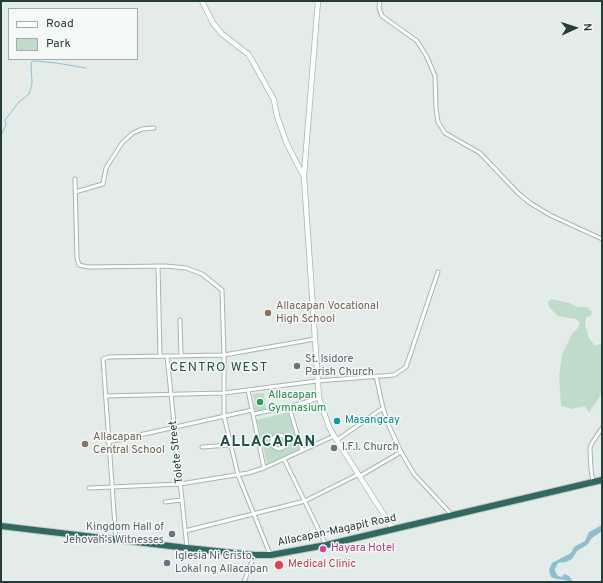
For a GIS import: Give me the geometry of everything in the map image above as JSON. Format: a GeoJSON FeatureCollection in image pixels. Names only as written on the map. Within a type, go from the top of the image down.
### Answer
{"type":"FeatureCollection","features":[{"type":"Feature","properties":{"kind":"highway","name":"Allacapan-Magapit Road"},"geometry":{"type":"LineString","coordinates":[[1,526],[187,548],[254,555],[271,555],[326,545],[602,480]]}},
{"type":"Feature","properties":{"kind":"main road"},"geometry":{"type":"LineString","coordinates":[[202,1],[213,23],[222,34],[248,54],[254,62],[274,100],[277,116],[287,144],[304,177]]}},
{"type":"Feature","properties":{"kind":"main road"},"geometry":{"type":"LineString","coordinates":[[318,1],[304,177],[319,398],[335,438],[394,529]]}},
{"type":"Feature","properties":{"kind":"street"},"geometry":{"type":"LineString","coordinates":[[380,1],[379,8],[382,16],[417,41],[427,58],[435,76],[438,122],[444,133],[480,153],[518,193],[530,203],[550,215],[602,239]]}},
{"type":"Feature","properties":{"kind":"street"},"geometry":{"type":"LineString","coordinates":[[75,192],[103,184],[106,168],[122,143],[133,133],[142,129],[154,128]]}},
{"type":"Feature","properties":{"kind":"street"},"geometry":{"type":"LineString","coordinates":[[75,178],[77,258],[79,265],[88,267],[166,266],[192,270],[202,274],[222,290],[224,416],[238,475],[271,555]]}},
{"type":"Feature","properties":{"kind":"street"},"geometry":{"type":"LineString","coordinates":[[158,266],[160,356]]}},
{"type":"Feature","properties":{"kind":"street"},"geometry":{"type":"LineString","coordinates":[[105,396],[224,393],[317,381],[394,375],[406,367],[438,272]]}},
{"type":"Feature","properties":{"kind":"street"},"geometry":{"type":"LineString","coordinates":[[180,320],[181,356]]}},
{"type":"Feature","properties":{"kind":"street"},"geometry":{"type":"LineString","coordinates":[[116,540],[103,359],[106,357],[224,355],[315,339]]}},
{"type":"Feature","properties":{"kind":"street","name":"Tolete Street"},"geometry":{"type":"LineString","coordinates":[[167,356],[187,548]]}},
{"type":"Feature","properties":{"kind":"street"},"geometry":{"type":"LineString","coordinates":[[376,376],[383,408],[392,434],[401,452],[414,474],[452,515]]}},
{"type":"Feature","properties":{"kind":"street"},"geometry":{"type":"LineString","coordinates":[[248,390],[264,468]]}},
{"type":"Feature","properties":{"kind":"street"},"geometry":{"type":"LineString","coordinates":[[108,442],[224,416],[289,407],[319,398]]}},
{"type":"Feature","properties":{"kind":"street"},"geometry":{"type":"LineString","coordinates":[[289,407],[302,450]]}},
{"type":"Feature","properties":{"kind":"street"},"geometry":{"type":"LineString","coordinates":[[89,488],[180,484],[254,472],[302,450],[335,438],[383,408]]}},
{"type":"Feature","properties":{"kind":"street"},"geometry":{"type":"LineString","coordinates":[[593,482],[590,448],[602,428]]}},
{"type":"Feature","properties":{"kind":"street"},"geometry":{"type":"LineString","coordinates":[[280,436],[284,439],[285,444],[283,448],[278,449],[273,447],[272,442],[274,437],[280,436]]}},
{"type":"Feature","properties":{"kind":"street"},"geometry":{"type":"LineString","coordinates":[[202,446],[230,445]]}},
{"type":"Feature","properties":{"kind":"street"},"geometry":{"type":"LineString","coordinates":[[185,530],[305,501],[359,475],[401,452]]}},
{"type":"Feature","properties":{"kind":"street"},"geometry":{"type":"LineString","coordinates":[[284,459],[326,545]]}},
{"type":"Feature","properties":{"kind":"street"},"geometry":{"type":"LineString","coordinates":[[165,502],[182,500]]}},
{"type":"Feature","properties":{"kind":"street"},"geometry":{"type":"LineString","coordinates":[[244,582],[254,555]]}},
{"type":"Feature","properties":{"kind":"green space"},"geometry":{"type":"Polygon","coordinates":[[[551,299],[569,303],[577,307],[587,307],[592,312],[591,316],[586,317],[585,325],[589,338],[595,346],[602,345],[602,388],[600,396],[589,413],[585,406],[572,409],[561,406],[559,376],[562,355],[572,334],[578,328],[580,322],[575,319],[558,316],[549,307],[548,302],[551,299]]]}},
{"type":"Feature","properties":{"kind":"green space","name":"Allacapan Gymnasium"},"geometry":{"type":"Polygon","coordinates":[[[264,393],[266,409],[264,409],[264,411],[257,412],[257,410],[255,410],[253,394],[264,393]]]}},
{"type":"Feature","properties":{"kind":"green space"},"geometry":{"type":"Polygon","coordinates":[[[288,412],[299,449],[267,463],[257,420],[288,412]]]}},
{"type":"Feature","properties":{"kind":"water"},"geometry":{"type":"Polygon","coordinates":[[[602,525],[602,531],[592,538],[587,545],[577,551],[572,559],[566,562],[558,563],[555,571],[558,576],[562,577],[564,574],[567,575],[573,582],[551,577],[549,570],[552,563],[571,553],[574,547],[585,541],[589,532],[602,525]]]}},
{"type":"Feature","properties":{"kind":"waterway"},"geometry":{"type":"LineString","coordinates":[[1,135],[6,125],[5,120],[19,102],[29,94],[32,84],[31,62],[56,63],[86,68]]}},
{"type":"Feature","properties":{"kind":"place","name":"Allacapan Vocational High School"},"geometry":{"type":"Point","coordinates":[268,313]}},
{"type":"Feature","properties":{"kind":"place","name":"St. Isidore Parish Church"},"geometry":{"type":"Point","coordinates":[297,366]}},
{"type":"Feature","properties":{"kind":"place","name":"Allacapan Gymnasium"},"geometry":{"type":"Point","coordinates":[260,402]}},
{"type":"Feature","properties":{"kind":"place","name":"Masangcay"},"geometry":{"type":"Point","coordinates":[337,421]}},
{"type":"Feature","properties":{"kind":"place","name":"Allacapan Central School"},"geometry":{"type":"Point","coordinates":[85,444]}},
{"type":"Feature","properties":{"kind":"place","name":"I.F.I. Church"},"geometry":{"type":"Point","coordinates":[334,448]}},
{"type":"Feature","properties":{"kind":"place","name":"Kingdom Hall of Jehovah's Witnesses"},"geometry":{"type":"Point","coordinates":[172,534]}},
{"type":"Feature","properties":{"kind":"place","name":"Hayara Hotel"},"geometry":{"type":"Point","coordinates":[323,549]}},
{"type":"Feature","properties":{"kind":"place","name":"Iglesia Ni Cristo, Lokal ng Allacapan"},"geometry":{"type":"Point","coordinates":[167,563]}},
{"type":"Feature","properties":{"kind":"place","name":"Medical Clinic"},"geometry":{"type":"Point","coordinates":[279,565]}},
{"type":"Feature","properties":{"kind":"district","name":"CENTRO WEST"},"geometry":{"type":"Point","coordinates":[219,368]}},
{"type":"Feature","properties":{"kind":"district","name":"ALLACAPAN"},"geometry":{"type":"Point","coordinates":[268,443]}}]}
